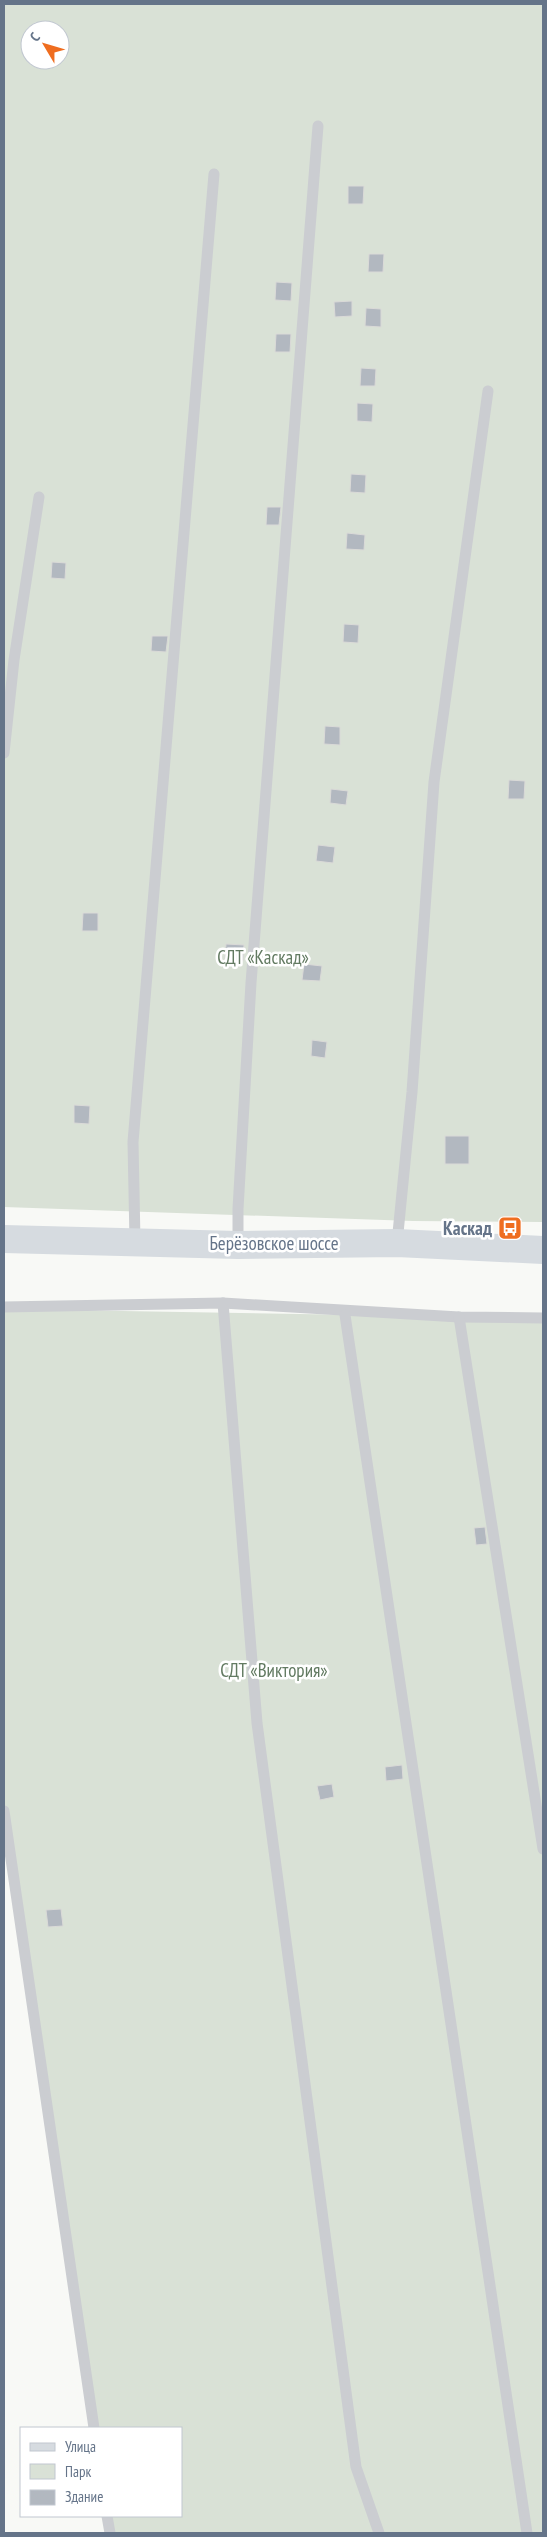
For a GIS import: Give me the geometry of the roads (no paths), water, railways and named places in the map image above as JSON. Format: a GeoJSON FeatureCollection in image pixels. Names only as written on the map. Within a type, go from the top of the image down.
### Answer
{"type":"FeatureCollection","features":[{"type":"Feature","properties":{"kind":"street","name":"Берёзовское шоссе"},"geometry":{"type":"LineString","coordinates":[[4,1239],[238,1244],[397,1243],[543,1250]]}},
{"type":"Feature","properties":{"kind":"lane"},"geometry":{"type":"LineString","coordinates":[[238,1244],[238,1209],[251,982],[318,126]]}},
{"type":"Feature","properties":{"kind":"lane"},"geometry":{"type":"LineString","coordinates":[[135,1241],[133,1142],[214,174]]}},
{"type":"Feature","properties":{"kind":"lane"},"geometry":{"type":"LineString","coordinates":[[397,1243],[412,1092],[434,782],[488,391]]}},
{"type":"Feature","properties":{"kind":"lane"},"geometry":{"type":"LineString","coordinates":[[4,753],[14,660],[38,497]]}},
{"type":"Feature","properties":{"kind":"lane"},"geometry":{"type":"LineString","coordinates":[[223,1303],[257,1723],[356,2467],[379,2533]]}},
{"type":"Feature","properties":{"kind":"lane"},"geometry":{"type":"LineString","coordinates":[[4,1307],[223,1303],[459,1317],[543,1318]]}},
{"type":"Feature","properties":{"kind":"lane"},"geometry":{"type":"LineString","coordinates":[[345,1315],[527,2533]]}},
{"type":"Feature","properties":{"kind":"lane"},"geometry":{"type":"LineString","coordinates":[[459,1317],[543,1849]]}},
{"type":"Feature","properties":{"kind":"lane"},"geometry":{"type":"LineString","coordinates":[[4,1811],[94,2427]]}},
{"type":"Feature","properties":{"kind":"lane"},"geometry":{"type":"LineString","coordinates":[[107,2517],[110,2533]]}},
{"type":"Feature","properties":{"kind":"place","name":"Каскад"},"geometry":{"type":"Point","coordinates":[510,1228]}},
{"type":"Feature","properties":{"kind":"park label","name":"СДТ «Каскад»"},"geometry":{"type":"Point","coordinates":[263,957]}},
{"type":"Feature","properties":{"kind":"park label","name":"СДТ «Виктория»"},"geometry":{"type":"Point","coordinates":[274,1670]}}]}
